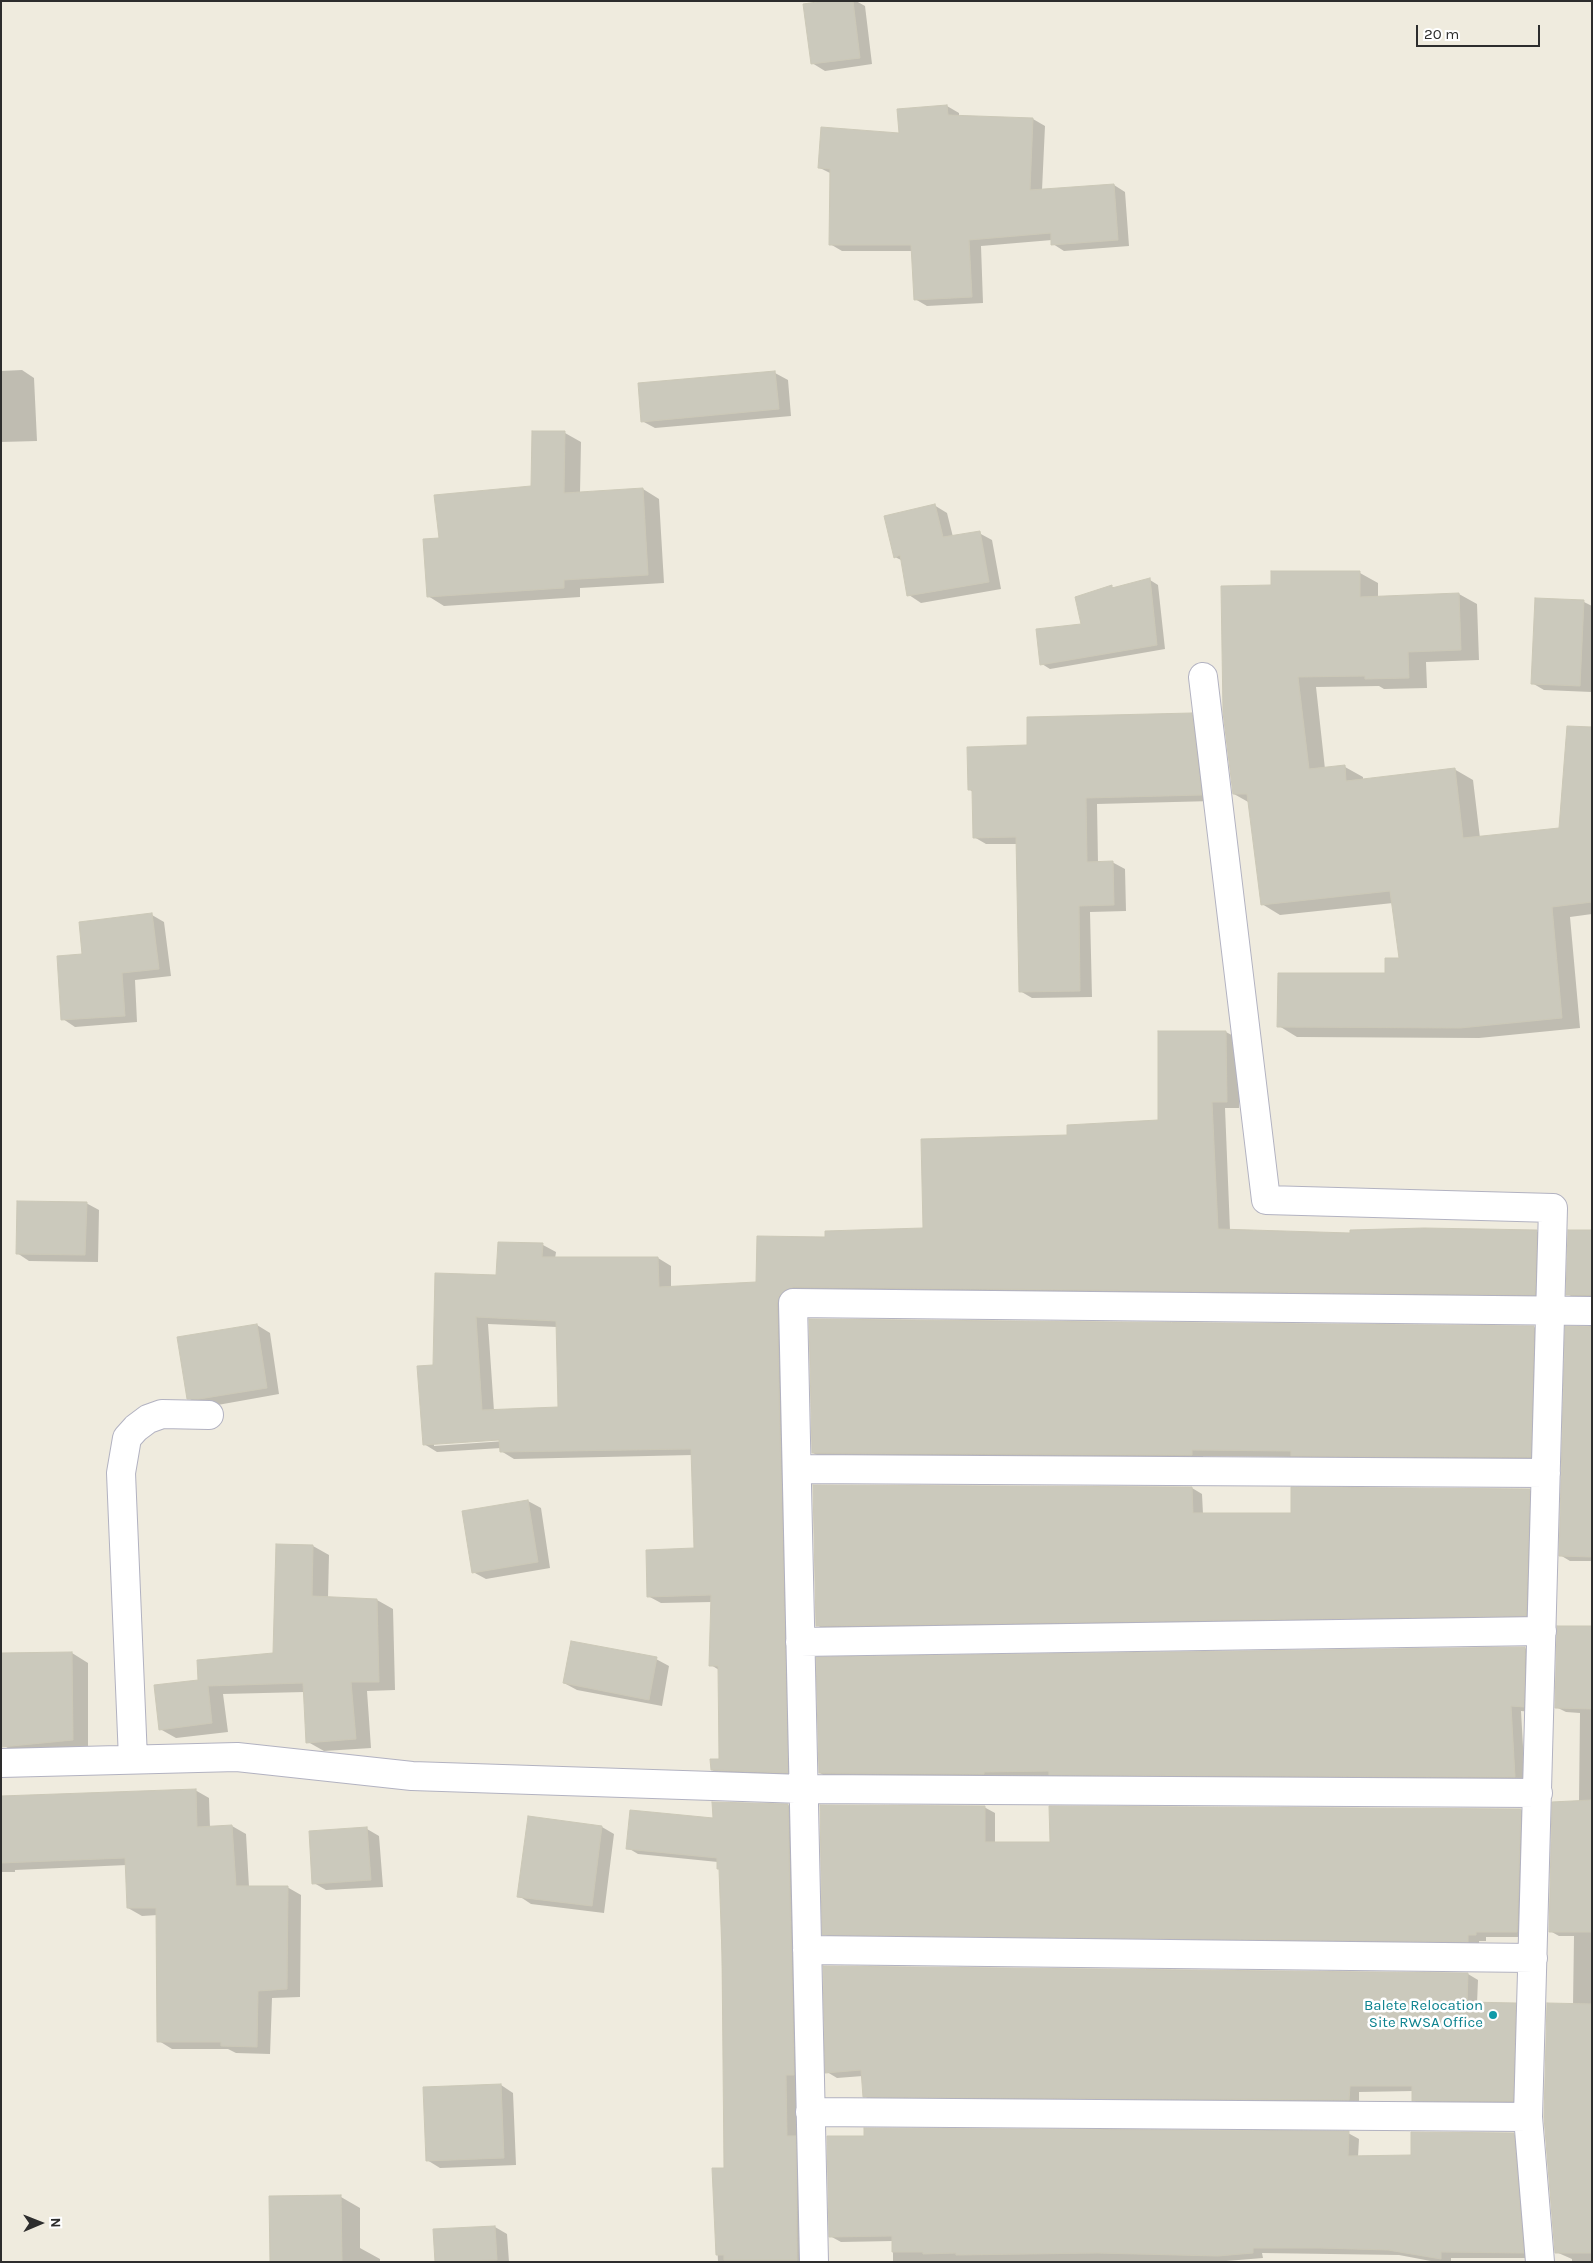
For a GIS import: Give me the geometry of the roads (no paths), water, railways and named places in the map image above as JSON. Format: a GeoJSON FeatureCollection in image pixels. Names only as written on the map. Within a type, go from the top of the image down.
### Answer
{"type":"FeatureCollection","features":[{"type":"Feature","properties":{"kind":"street"},"geometry":{"type":"LineString","coordinates":[[1203,677],[1266,1200],[1553,1208],[1528,2117],[1540,2262]]}},
{"type":"Feature","properties":{"kind":"street"},"geometry":{"type":"LineString","coordinates":[[814,2262],[793,1303],[1592,1311]]}},
{"type":"Feature","properties":{"kind":"street"},"geometry":{"type":"LineString","coordinates":[[133,1759],[122,1473],[127,1438],[148,1419],[162,1414],[209,1415]]}},
{"type":"Feature","properties":{"kind":"street"},"geometry":{"type":"LineString","coordinates":[[796,1469],[1546,1473]]}},
{"type":"Feature","properties":{"kind":"street"},"geometry":{"type":"LineString","coordinates":[[800,1642],[1542,1631]]}},
{"type":"Feature","properties":{"kind":"street"},"geometry":{"type":"LineString","coordinates":[[1,1763],[237,1757],[412,1776],[804,1789],[1538,1793]]}},
{"type":"Feature","properties":{"kind":"street"},"geometry":{"type":"LineString","coordinates":[[807,1950],[1533,1958]]}},
{"type":"Feature","properties":{"kind":"street"},"geometry":{"type":"LineString","coordinates":[[810,2112],[1528,2117]]}},
{"type":"Feature","properties":{"kind":"place","name":"Balete Relocation Site RWSA Office"},"geometry":{"type":"Point","coordinates":[1493,2015]}}]}
